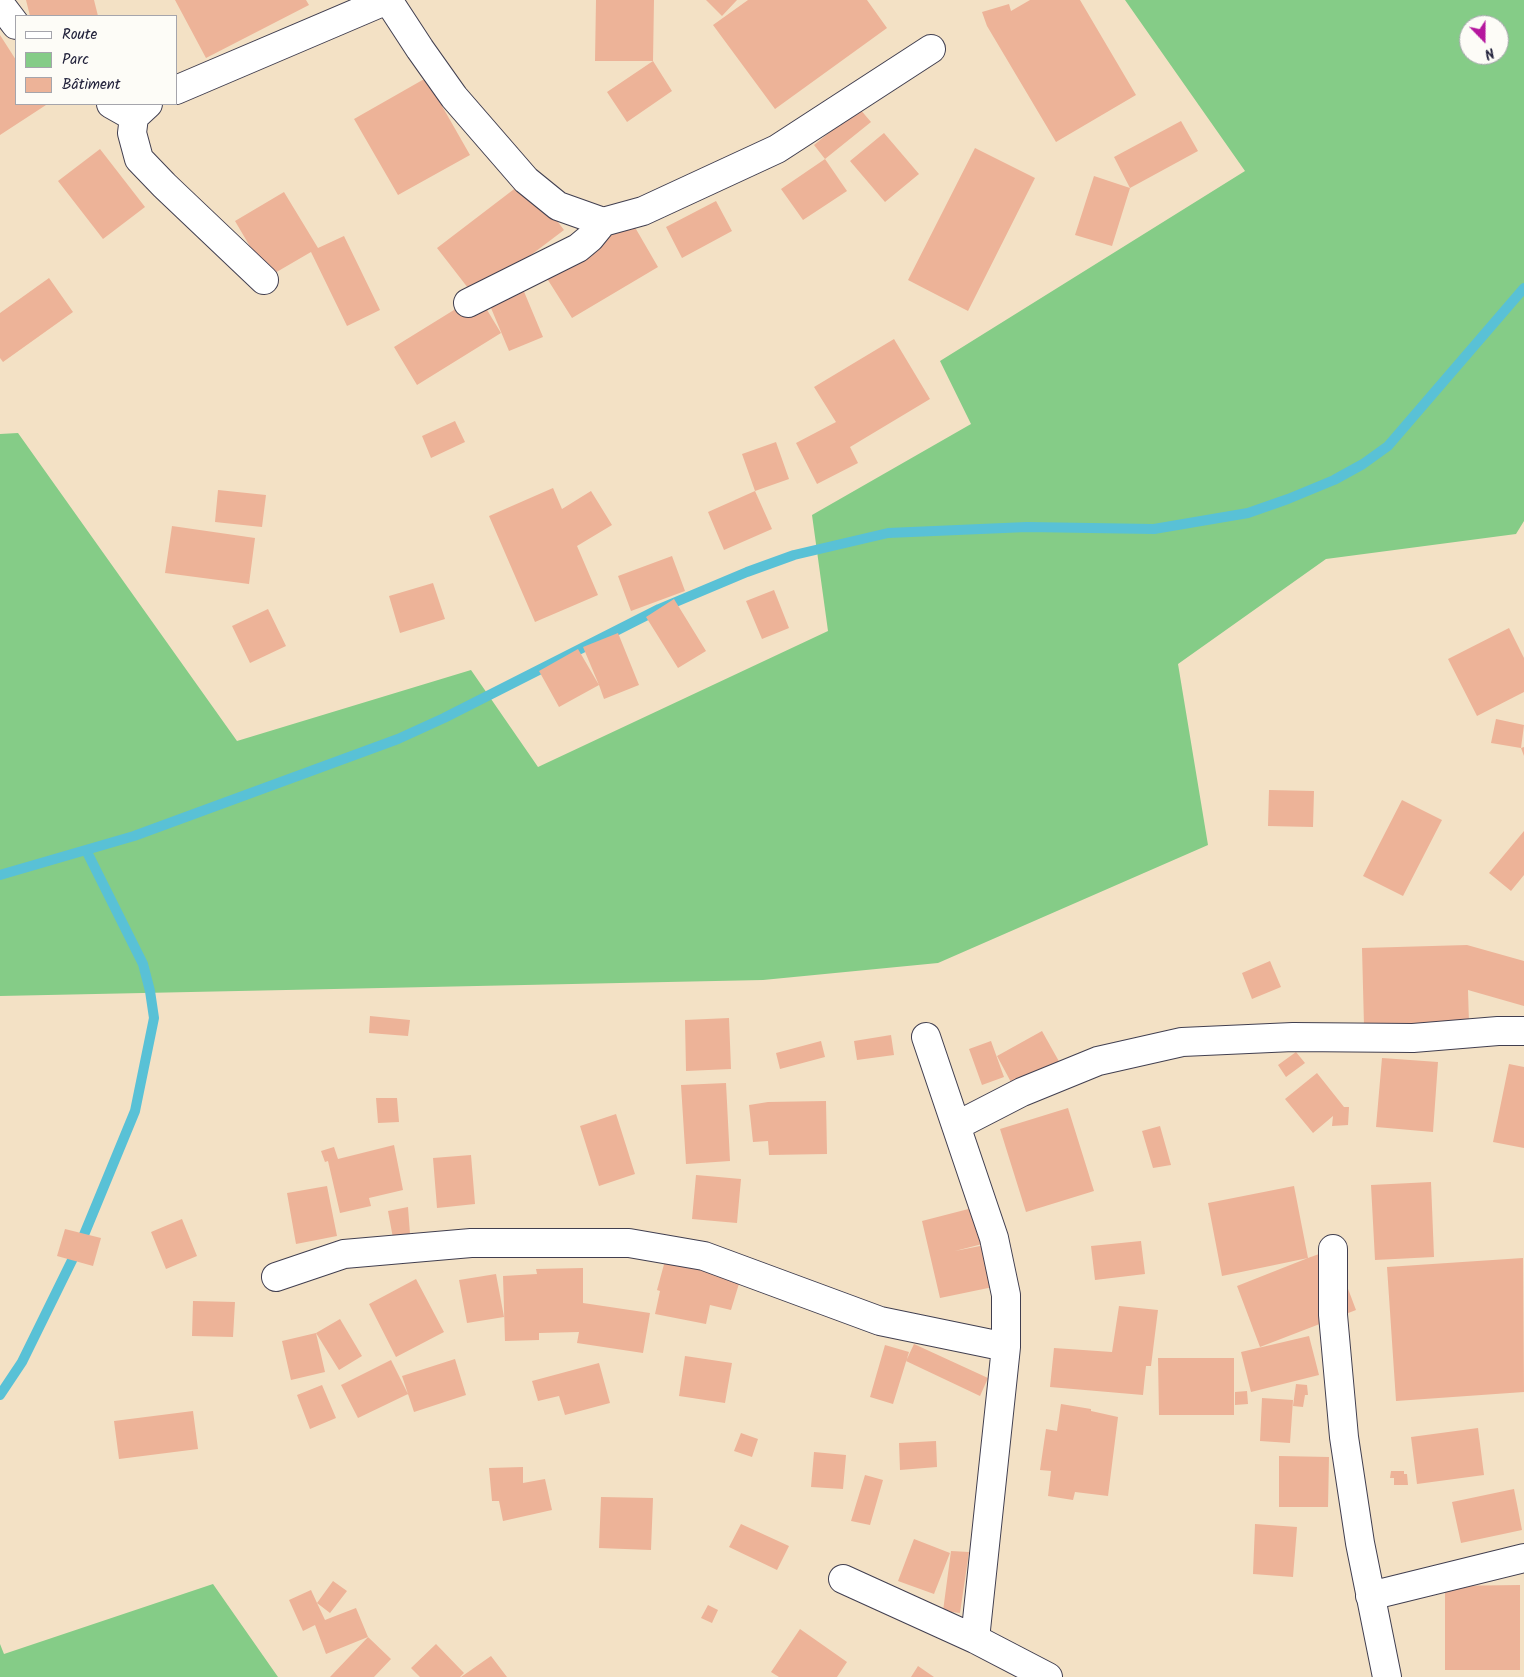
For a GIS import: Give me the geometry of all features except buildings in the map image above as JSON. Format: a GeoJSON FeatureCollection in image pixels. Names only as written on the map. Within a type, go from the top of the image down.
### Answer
{"type":"FeatureCollection","features":[{"type":"Feature","properties":{"kind":"street"},"geometry":{"type":"LineString","coordinates":[[178,89],[388,0],[420,50],[454,96],[526,180],[558,206],[603,222],[643,211],[777,149],[932,49]]}},
{"type":"Feature","properties":{"kind":"street"},"geometry":{"type":"LineString","coordinates":[[0,4],[15,24]]}},
{"type":"Feature","properties":{"kind":"street"},"geometry":{"type":"LineString","coordinates":[[116,105],[142,110],[132,133],[139,158],[164,185],[264,280]]}},
{"type":"Feature","properties":{"kind":"street"},"geometry":{"type":"LineString","coordinates":[[468,303],[578,248],[590,238],[603,222]]}},
{"type":"Feature","properties":{"kind":"street"},"geometry":{"type":"LineString","coordinates":[[956,1126],[1022,1092],[1098,1061],[1182,1042],[1293,1037],[1413,1038],[1498,1031],[1524,1031]]}},
{"type":"Feature","properties":{"kind":"street"},"geometry":{"type":"LineString","coordinates":[[926,1037],[994,1238],[1006,1295],[1006,1347],[976,1639]]}},
{"type":"Feature","properties":{"kind":"street"},"geometry":{"type":"LineString","coordinates":[[276,1277],[344,1254],[471,1243],[629,1243],[704,1256],[880,1321],[1006,1347]]}},
{"type":"Feature","properties":{"kind":"street"},"geometry":{"type":"LineString","coordinates":[[1333,1249],[1333,1315],[1344,1437],[1360,1543],[1387,1677]]}},
{"type":"Feature","properties":{"kind":"street"},"geometry":{"type":"LineString","coordinates":[[1370,1596],[1524,1558]]}},
{"type":"Feature","properties":{"kind":"street"},"geometry":{"type":"LineString","coordinates":[[843,1579],[976,1639],[1048,1677]]}},
{"type":"Feature","properties":{"kind":"green space"},"geometry":{"type":"Polygon","coordinates":[[[1125,0],[1524,0],[1524,521],[1516,534],[1326,559],[1178,664],[1208,845],[938,963],[763,980],[0,996],[0,434],[18,433],[237,741],[471,670],[538,767],[828,631],[812,515],[971,424],[940,361],[1245,171],[1125,0]]]}},
{"type":"Feature","properties":{"kind":"green space"},"geometry":{"type":"Polygon","coordinates":[[[213,1584],[278,1677],[0,1677],[0,1644],[4,1654],[213,1584]]]}},
{"type":"Feature","properties":{"kind":"waterway"},"geometry":{"type":"LineString","coordinates":[[0,875],[134,836],[398,739],[444,718],[659,609],[747,572],[794,555],[888,533],[1027,527],[1154,529],[1248,513],[1288,499],[1334,480],[1363,464],[1388,446],[1524,288]]}},
{"type":"Feature","properties":{"kind":"waterway"},"geometry":{"type":"LineString","coordinates":[[0,1395],[22,1362],[81,1242],[135,1111],[154,1018],[143,964],[86,850]]}}]}
